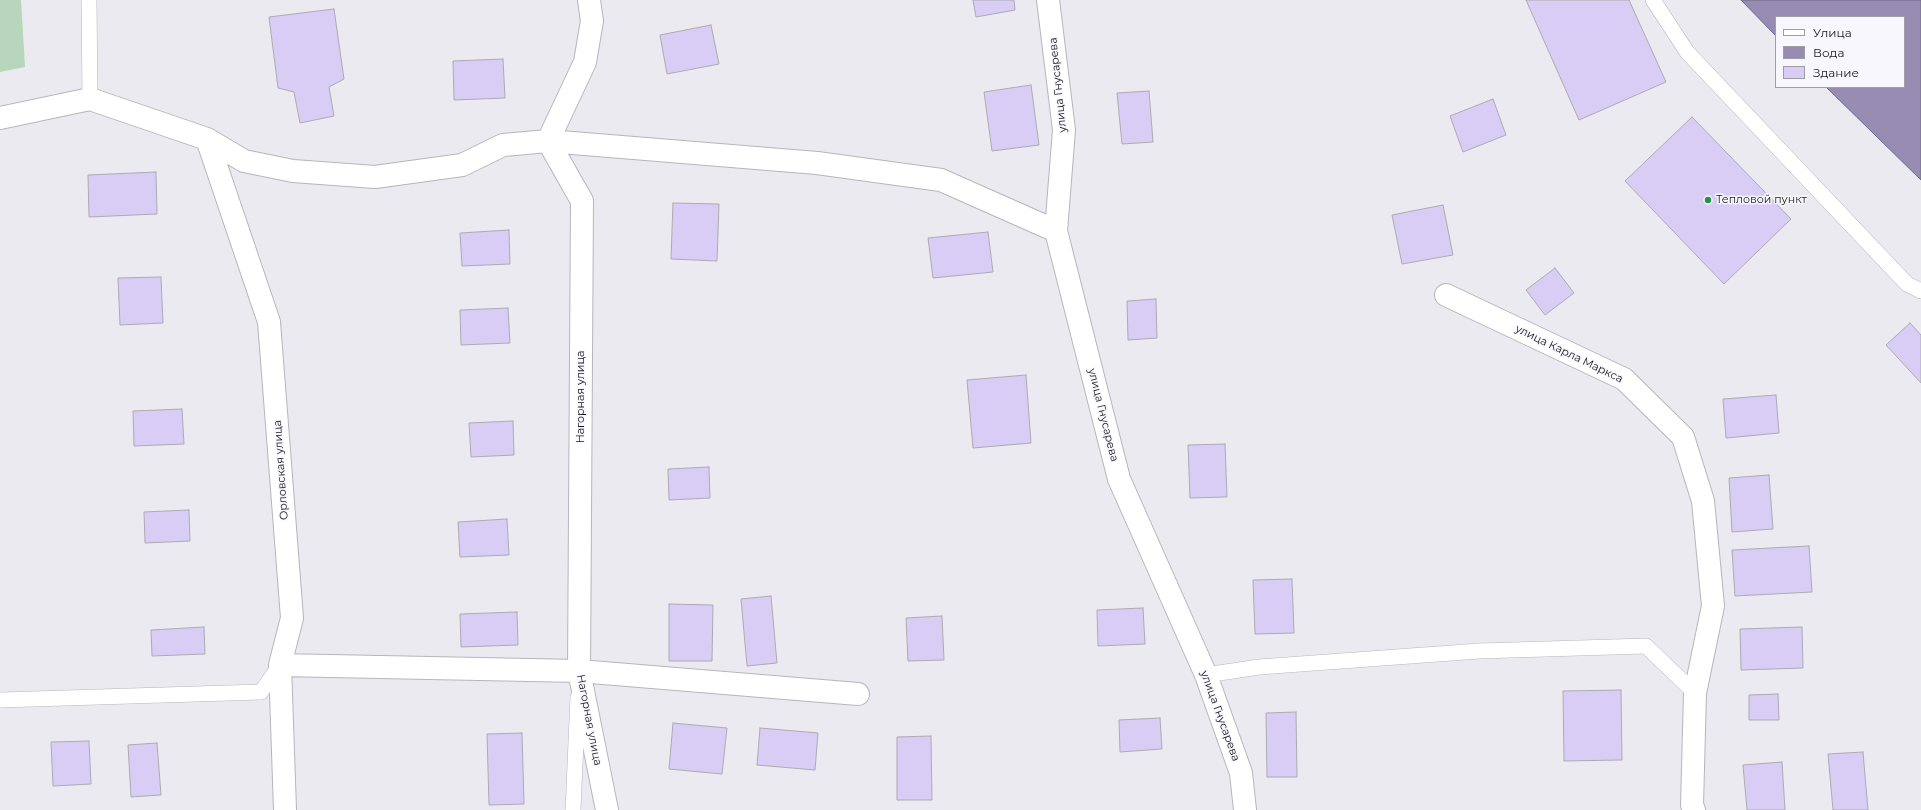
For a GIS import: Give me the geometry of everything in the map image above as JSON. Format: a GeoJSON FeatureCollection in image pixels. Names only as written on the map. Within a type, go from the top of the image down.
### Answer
{"type":"FeatureCollection","features":[{"type":"Feature","properties":{"kind":"street"},"geometry":{"type":"LineString","coordinates":[[548,141],[585,62],[592,21],[589,0]]}},
{"type":"Feature","properties":{"kind":"street","name":"улица Гнусарева"},"geometry":{"type":"LineString","coordinates":[[1048,0],[1064,130],[1056,231],[1119,479],[1206,675],[1241,773],[1245,810]]}},
{"type":"Feature","properties":{"kind":"street"},"geometry":{"type":"LineString","coordinates":[[0,118],[90,99],[207,139],[244,160],[251,162],[292,171],[375,177],[462,165],[503,145],[548,141],[817,163],[941,180],[1056,231]]}},
{"type":"Feature","properties":{"kind":"street","name":"Орловская улица"},"geometry":{"type":"LineString","coordinates":[[207,139],[269,322],[292,618],[280,666],[285,810]]}},
{"type":"Feature","properties":{"kind":"street","name":"Нагорная улица"},"geometry":{"type":"LineString","coordinates":[[548,141],[582,201],[579,671],[607,810]]}},
{"type":"Feature","properties":{"kind":"street","name":"улица Карла Маркса"},"geometry":{"type":"LineString","coordinates":[[1446,295],[1624,379],[1683,437],[1702,501],[1713,606],[1695,693],[1692,805],[1694,810]]}},
{"type":"Feature","properties":{"kind":"street"},"geometry":{"type":"LineString","coordinates":[[280,666],[579,671],[858,694]]}},
{"type":"Feature","properties":{"kind":"lane"},"geometry":{"type":"LineString","coordinates":[[89,0],[90,99]]}},
{"type":"Feature","properties":{"kind":"lane"},"geometry":{"type":"LineString","coordinates":[[1653,0],[1687,52],[1907,284],[1921,291]]}},
{"type":"Feature","properties":{"kind":"lane"},"geometry":{"type":"LineString","coordinates":[[1206,675],[1259,667],[1472,651],[1646,646],[1695,693]]}},
{"type":"Feature","properties":{"kind":"lane"},"geometry":{"type":"LineString","coordinates":[[0,700],[261,692],[280,666]]}},
{"type":"Feature","properties":{"kind":"lane"},"geometry":{"type":"LineString","coordinates":[[573,810],[579,671]]}},
{"type":"Feature","properties":{"kind":"green space"},"geometry":{"type":"Polygon","coordinates":[[[0,0],[21,0],[25,67],[0,72],[0,0]]]}},
{"type":"Feature","properties":{"kind":"water"},"geometry":{"type":"Polygon","coordinates":[[[1741,0],[1921,0],[1921,180],[1827,88],[1905,88],[1905,16],[1775,16],[1775,35],[1741,0]]]}},
{"type":"Feature","properties":{"kind":"building"},"geometry":{"type":"Polygon","coordinates":[[[973,0],[1014,0],[1015,10],[976,17],[973,0]]]}},
{"type":"Feature","properties":{"kind":"building"},"geometry":{"type":"Polygon","coordinates":[[[1526,0],[1629,0],[1666,82],[1579,120],[1526,0]]]}},
{"type":"Feature","properties":{"kind":"building"},"geometry":{"type":"Polygon","coordinates":[[[334,9],[344,79],[329,87],[334,116],[300,123],[294,92],[278,88],[269,17],[334,9]]]}},
{"type":"Feature","properties":{"kind":"building"},"geometry":{"type":"Polygon","coordinates":[[[711,25],[719,64],[667,74],[660,35],[711,25]]]}},
{"type":"Feature","properties":{"kind":"building"},"geometry":{"type":"Polygon","coordinates":[[[503,59],[505,98],[454,100],[453,61],[503,59]]]}},
{"type":"Feature","properties":{"kind":"building"},"geometry":{"type":"Polygon","coordinates":[[[1031,85],[1039,145],[992,151],[984,92],[1031,85]]]}},
{"type":"Feature","properties":{"kind":"building"},"geometry":{"type":"Polygon","coordinates":[[[1149,91],[1153,142],[1122,144],[1117,93],[1149,91]]]}},
{"type":"Feature","properties":{"kind":"building"},"geometry":{"type":"Polygon","coordinates":[[[1493,99],[1506,135],[1463,152],[1450,116],[1493,99]]]}},
{"type":"Feature","properties":{"kind":"building","name":"Тепловой пункт"},"geometry":{"type":"Polygon","coordinates":[[[1692,117],[1791,219],[1724,284],[1625,181],[1692,117]]]}},
{"type":"Feature","properties":{"kind":"building"},"geometry":{"type":"Polygon","coordinates":[[[156,172],[157,214],[89,217],[88,175],[156,172]]]}},
{"type":"Feature","properties":{"kind":"building"},"geometry":{"type":"Polygon","coordinates":[[[673,203],[719,204],[717,261],[671,259],[673,203]]]}},
{"type":"Feature","properties":{"kind":"building"},"geometry":{"type":"Polygon","coordinates":[[[1443,205],[1453,255],[1402,264],[1392,215],[1443,205]]]}},
{"type":"Feature","properties":{"kind":"building"},"geometry":{"type":"Polygon","coordinates":[[[509,230],[510,264],[462,266],[460,233],[509,230]]]}},
{"type":"Feature","properties":{"kind":"building"},"geometry":{"type":"Polygon","coordinates":[[[988,232],[993,272],[933,278],[928,238],[988,232]]]}},
{"type":"Feature","properties":{"kind":"building"},"geometry":{"type":"Polygon","coordinates":[[[1555,268],[1574,293],[1545,315],[1526,290],[1555,268]]]}},
{"type":"Feature","properties":{"kind":"building"},"geometry":{"type":"Polygon","coordinates":[[[161,277],[163,323],[120,325],[118,278],[161,277]]]}},
{"type":"Feature","properties":{"kind":"building"},"geometry":{"type":"Polygon","coordinates":[[[1156,299],[1157,338],[1128,340],[1127,301],[1156,299]]]}},
{"type":"Feature","properties":{"kind":"building"},"geometry":{"type":"Polygon","coordinates":[[[508,308],[510,343],[461,345],[460,310],[508,308]]]}},
{"type":"Feature","properties":{"kind":"building"},"geometry":{"type":"Polygon","coordinates":[[[1910,323],[1921,335],[1921,383],[1886,345],[1910,323]]]}},
{"type":"Feature","properties":{"kind":"building"},"geometry":{"type":"Polygon","coordinates":[[[1026,375],[1031,443],[973,448],[967,380],[1026,375]]]}},
{"type":"Feature","properties":{"kind":"building"},"geometry":{"type":"Polygon","coordinates":[[[1776,395],[1779,433],[1726,438],[1723,399],[1776,395]]]}},
{"type":"Feature","properties":{"kind":"building"},"geometry":{"type":"Polygon","coordinates":[[[182,409],[184,444],[134,446],[133,411],[182,409]]]}},
{"type":"Feature","properties":{"kind":"building"},"geometry":{"type":"Polygon","coordinates":[[[513,421],[514,455],[471,457],[469,423],[513,421]]]}},
{"type":"Feature","properties":{"kind":"building"},"geometry":{"type":"Polygon","coordinates":[[[1225,444],[1227,497],[1190,498],[1188,445],[1225,444]]]}},
{"type":"Feature","properties":{"kind":"building"},"geometry":{"type":"Polygon","coordinates":[[[709,467],[710,498],[669,500],[668,469],[709,467]]]}},
{"type":"Feature","properties":{"kind":"building"},"geometry":{"type":"Polygon","coordinates":[[[1769,475],[1773,529],[1732,532],[1729,478],[1769,475]]]}},
{"type":"Feature","properties":{"kind":"building"},"geometry":{"type":"Polygon","coordinates":[[[189,510],[190,541],[145,543],[144,512],[189,510]]]}},
{"type":"Feature","properties":{"kind":"building"},"geometry":{"type":"Polygon","coordinates":[[[507,519],[509,555],[460,557],[458,522],[507,519]]]}},
{"type":"Feature","properties":{"kind":"building"},"geometry":{"type":"Polygon","coordinates":[[[1809,546],[1812,592],[1735,596],[1732,550],[1809,546]]]}},
{"type":"Feature","properties":{"kind":"building"},"geometry":{"type":"Polygon","coordinates":[[[1292,579],[1294,633],[1255,634],[1253,580],[1292,579]]]}},
{"type":"Feature","properties":{"kind":"building"},"geometry":{"type":"Polygon","coordinates":[[[771,596],[777,663],[747,666],[741,599],[771,596]]]}},
{"type":"Feature","properties":{"kind":"building"},"geometry":{"type":"Polygon","coordinates":[[[669,604],[713,605],[712,661],[669,661],[669,604]]]}},
{"type":"Feature","properties":{"kind":"building"},"geometry":{"type":"Polygon","coordinates":[[[1143,608],[1145,644],[1098,646],[1097,610],[1143,608]]]}},
{"type":"Feature","properties":{"kind":"building"},"geometry":{"type":"Polygon","coordinates":[[[517,612],[518,645],[461,647],[460,614],[517,612]]]}},
{"type":"Feature","properties":{"kind":"building"},"geometry":{"type":"Polygon","coordinates":[[[942,616],[944,660],[908,661],[906,618],[942,616]]]}},
{"type":"Feature","properties":{"kind":"building"},"geometry":{"type":"Polygon","coordinates":[[[204,627],[205,654],[152,656],[151,630],[204,627]]]}},
{"type":"Feature","properties":{"kind":"building"},"geometry":{"type":"Polygon","coordinates":[[[1802,627],[1803,668],[1741,670],[1740,629],[1802,627]]]}},
{"type":"Feature","properties":{"kind":"building"},"geometry":{"type":"Polygon","coordinates":[[[1621,690],[1622,760],[1564,761],[1563,691],[1621,690]]]}},
{"type":"Feature","properties":{"kind":"building"},"geometry":{"type":"Polygon","coordinates":[[[1778,694],[1779,720],[1749,720],[1749,695],[1778,694]]]}},
{"type":"Feature","properties":{"kind":"building"},"geometry":{"type":"Polygon","coordinates":[[[1296,712],[1297,777],[1267,777],[1266,713],[1296,712]]]}},
{"type":"Feature","properties":{"kind":"building"},"geometry":{"type":"Polygon","coordinates":[[[1160,718],[1162,749],[1120,752],[1119,720],[1160,718]]]}},
{"type":"Feature","properties":{"kind":"building"},"geometry":{"type":"Polygon","coordinates":[[[673,723],[727,728],[722,774],[669,769],[673,723]]]}},
{"type":"Feature","properties":{"kind":"building"},"geometry":{"type":"Polygon","coordinates":[[[760,728],[818,733],[815,770],[757,765],[760,728]]]}},
{"type":"Feature","properties":{"kind":"building"},"geometry":{"type":"Polygon","coordinates":[[[522,733],[524,804],[489,805],[487,734],[522,733]]]}},
{"type":"Feature","properties":{"kind":"building"},"geometry":{"type":"Polygon","coordinates":[[[931,736],[932,800],[897,800],[897,737],[931,736]]]}},
{"type":"Feature","properties":{"kind":"building"},"geometry":{"type":"Polygon","coordinates":[[[89,741],[91,784],[53,786],[51,742],[89,741]]]}},
{"type":"Feature","properties":{"kind":"building"},"geometry":{"type":"Polygon","coordinates":[[[157,743],[161,795],[131,797],[128,745],[157,743]]]}},
{"type":"Feature","properties":{"kind":"building"},"geometry":{"type":"Polygon","coordinates":[[[1863,752],[1868,810],[1833,810],[1828,754],[1863,752]]]}},
{"type":"Feature","properties":{"kind":"building"},"geometry":{"type":"Polygon","coordinates":[[[1782,762],[1785,810],[1747,810],[1743,765],[1782,762]]]}},
{"type":"Feature","properties":{"kind":"place","name":"Тепловой пункт"},"geometry":{"type":"Point","coordinates":[1708,200]}}]}
